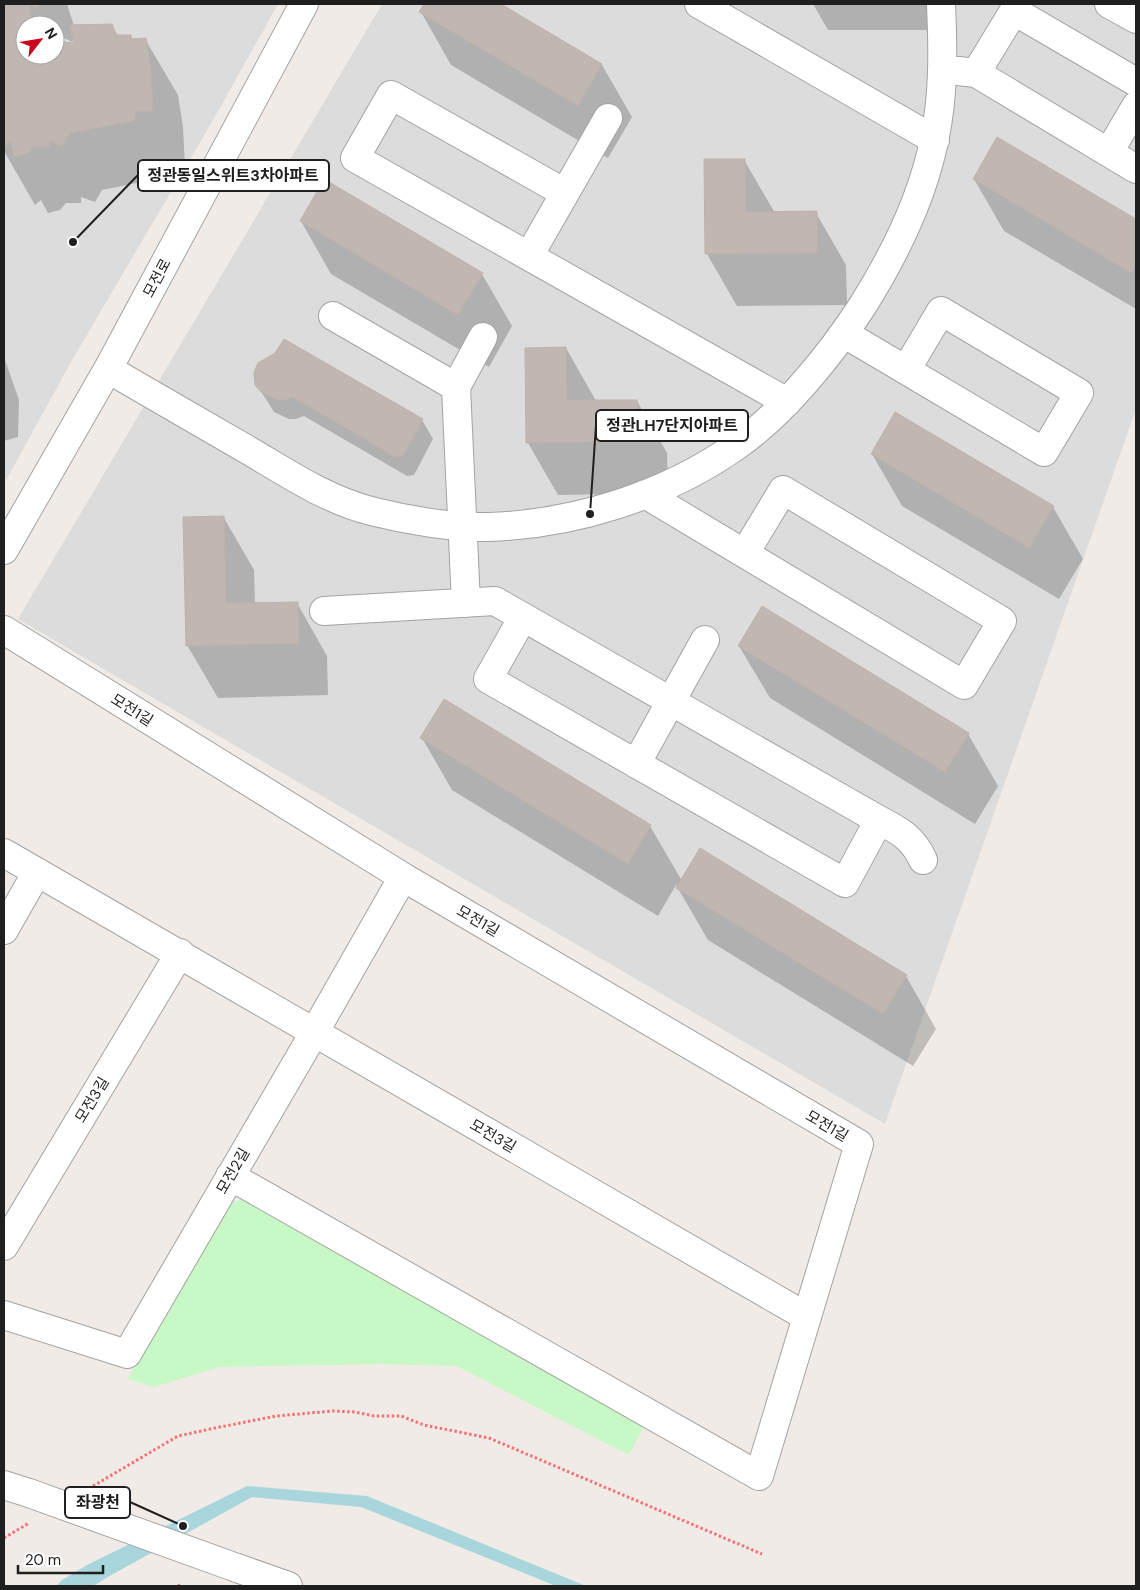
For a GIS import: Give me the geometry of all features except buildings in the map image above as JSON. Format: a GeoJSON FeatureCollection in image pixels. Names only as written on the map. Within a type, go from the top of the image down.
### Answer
{"type":"FeatureCollection","features":[{"type":"Feature","properties":{"kind":"street","name":"모전로"},"geometry":{"type":"LineString","coordinates":[[4,550],[108,369],[304,4]]}},
{"type":"Feature","properties":{"kind":"street"},"geometry":{"type":"LineString","coordinates":[[699,4],[934,140]]}},
{"type":"Feature","properties":{"kind":"street"},"geometry":{"type":"LineString","coordinates":[[108,369],[324,494],[369,511],[436,523],[487,527],[551,521],[614,506],[674,483],[737,446],[787,402],[844,334],[877,282],[904,230],[921,190],[934,140],[940,103],[941,4]]}},
{"type":"Feature","properties":{"kind":"street"},"geometry":{"type":"LineString","coordinates":[[1109,4],[1136,20]]}},
{"type":"Feature","properties":{"kind":"street"},"geometry":{"type":"LineString","coordinates":[[976,73],[1016,7],[1136,82]]}},
{"type":"Feature","properties":{"kind":"street"},"geometry":{"type":"LineString","coordinates":[[941,70],[976,73],[1136,169]]}},
{"type":"Feature","properties":{"kind":"street"},"geometry":{"type":"LineString","coordinates":[[565,194],[390,95],[355,158],[787,402]]}},
{"type":"Feature","properties":{"kind":"street"},"geometry":{"type":"LineString","coordinates":[[1109,152],[1136,106]]}},
{"type":"Feature","properties":{"kind":"street"},"geometry":{"type":"LineString","coordinates":[[529,256],[608,118]]}},
{"type":"Feature","properties":{"kind":"street"},"geometry":{"type":"LineString","coordinates":[[844,334],[1044,452],[1078,393],[941,311],[906,370]]}},
{"type":"Feature","properties":{"kind":"street"},"geometry":{"type":"LineString","coordinates":[[333,316],[456,387]]}},
{"type":"Feature","properties":{"kind":"street"},"geometry":{"type":"LineString","coordinates":[[466,602],[464,525],[456,387],[483,337]]}},
{"type":"Feature","properties":{"kind":"street"},"geometry":{"type":"LineString","coordinates":[[645,494],[964,685],[1002,621],[783,490],[745,553]]}},
{"type":"Feature","properties":{"kind":"street"},"geometry":{"type":"LineString","coordinates":[[324,611],[495,601],[901,832],[917,847],[923,860]]}},
{"type":"Feature","properties":{"kind":"street"},"geometry":{"type":"LineString","coordinates":[[524,617],[488,679],[636,764],[845,883],[879,820]]}},
{"type":"Feature","properties":{"kind":"street","name":"모전1길"},"geometry":{"type":"LineString","coordinates":[[4,630],[403,877],[859,1144],[760,1476],[230,1176]]}},
{"type":"Feature","properties":{"kind":"street"},"geometry":{"type":"LineString","coordinates":[[636,764],[705,640]]}},
{"type":"Feature","properties":{"kind":"street","name":"모전3길"},"geometry":{"type":"LineString","coordinates":[[4,853],[807,1317]]}},
{"type":"Feature","properties":{"kind":"street"},"geometry":{"type":"LineString","coordinates":[[4,930],[37,872]]}},
{"type":"Feature","properties":{"kind":"street","name":"모전2길"},"geometry":{"type":"LineString","coordinates":[[4,1315],[127,1354],[403,877]]}},
{"type":"Feature","properties":{"kind":"street","name":"모전3길"},"geometry":{"type":"LineString","coordinates":[[4,1246],[180,953]]}},
{"type":"Feature","properties":{"kind":"street"},"geometry":{"type":"LineString","coordinates":[[16,1489],[288,1586]]}},
{"type":"Feature","properties":{"kind":"path"},"geometry":{"type":"LineString","coordinates":[[87,1490],[178,1436],[276,1416],[333,1411],[355,1412],[374,1416],[401,1416],[424,1425],[489,1438],[762,1554]]}},
{"type":"Feature","properties":{"kind":"path"},"geometry":{"type":"LineString","coordinates":[[4,1538],[37,1519]]}},
{"type":"Feature","properties":{"kind":"shaded area"},"geometry":{"type":"Polygon","coordinates":[[[4,4],[278,4],[212,122],[71,362],[4,484],[4,4]]]}},
{"type":"Feature","properties":{"kind":"shaded area"},"geometry":{"type":"Polygon","coordinates":[[[382,4],[1136,4],[1136,409],[885,1124],[18,619],[382,4]]]}},
{"type":"Feature","properties":{"kind":"green space"},"geometry":{"type":"Polygon","coordinates":[[[242,1199],[644,1426],[629,1455],[457,1366],[381,1364],[219,1367],[154,1387],[128,1379],[227,1205],[242,1199]]]}},
{"type":"Feature","properties":{"kind":"water"},"geometry":{"type":"Polygon","coordinates":[[[247,1486],[367,1496],[586,1586],[556,1586],[361,1507],[252,1497],[93,1586],[56,1586],[62,1580],[89,1564],[247,1486]]]}},
{"type":"Feature","properties":{"kind":"place","name":"정관동일스위트3차아파트"},"geometry":{"type":"Point","coordinates":[73,242]}},
{"type":"Feature","properties":{"kind":"place","name":"정관LH7단지아파트"},"geometry":{"type":"Point","coordinates":[590,514]}},
{"type":"Feature","properties":{"kind":"place","name":"좌광천"},"geometry":{"type":"Point","coordinates":[183,1526]}}]}
